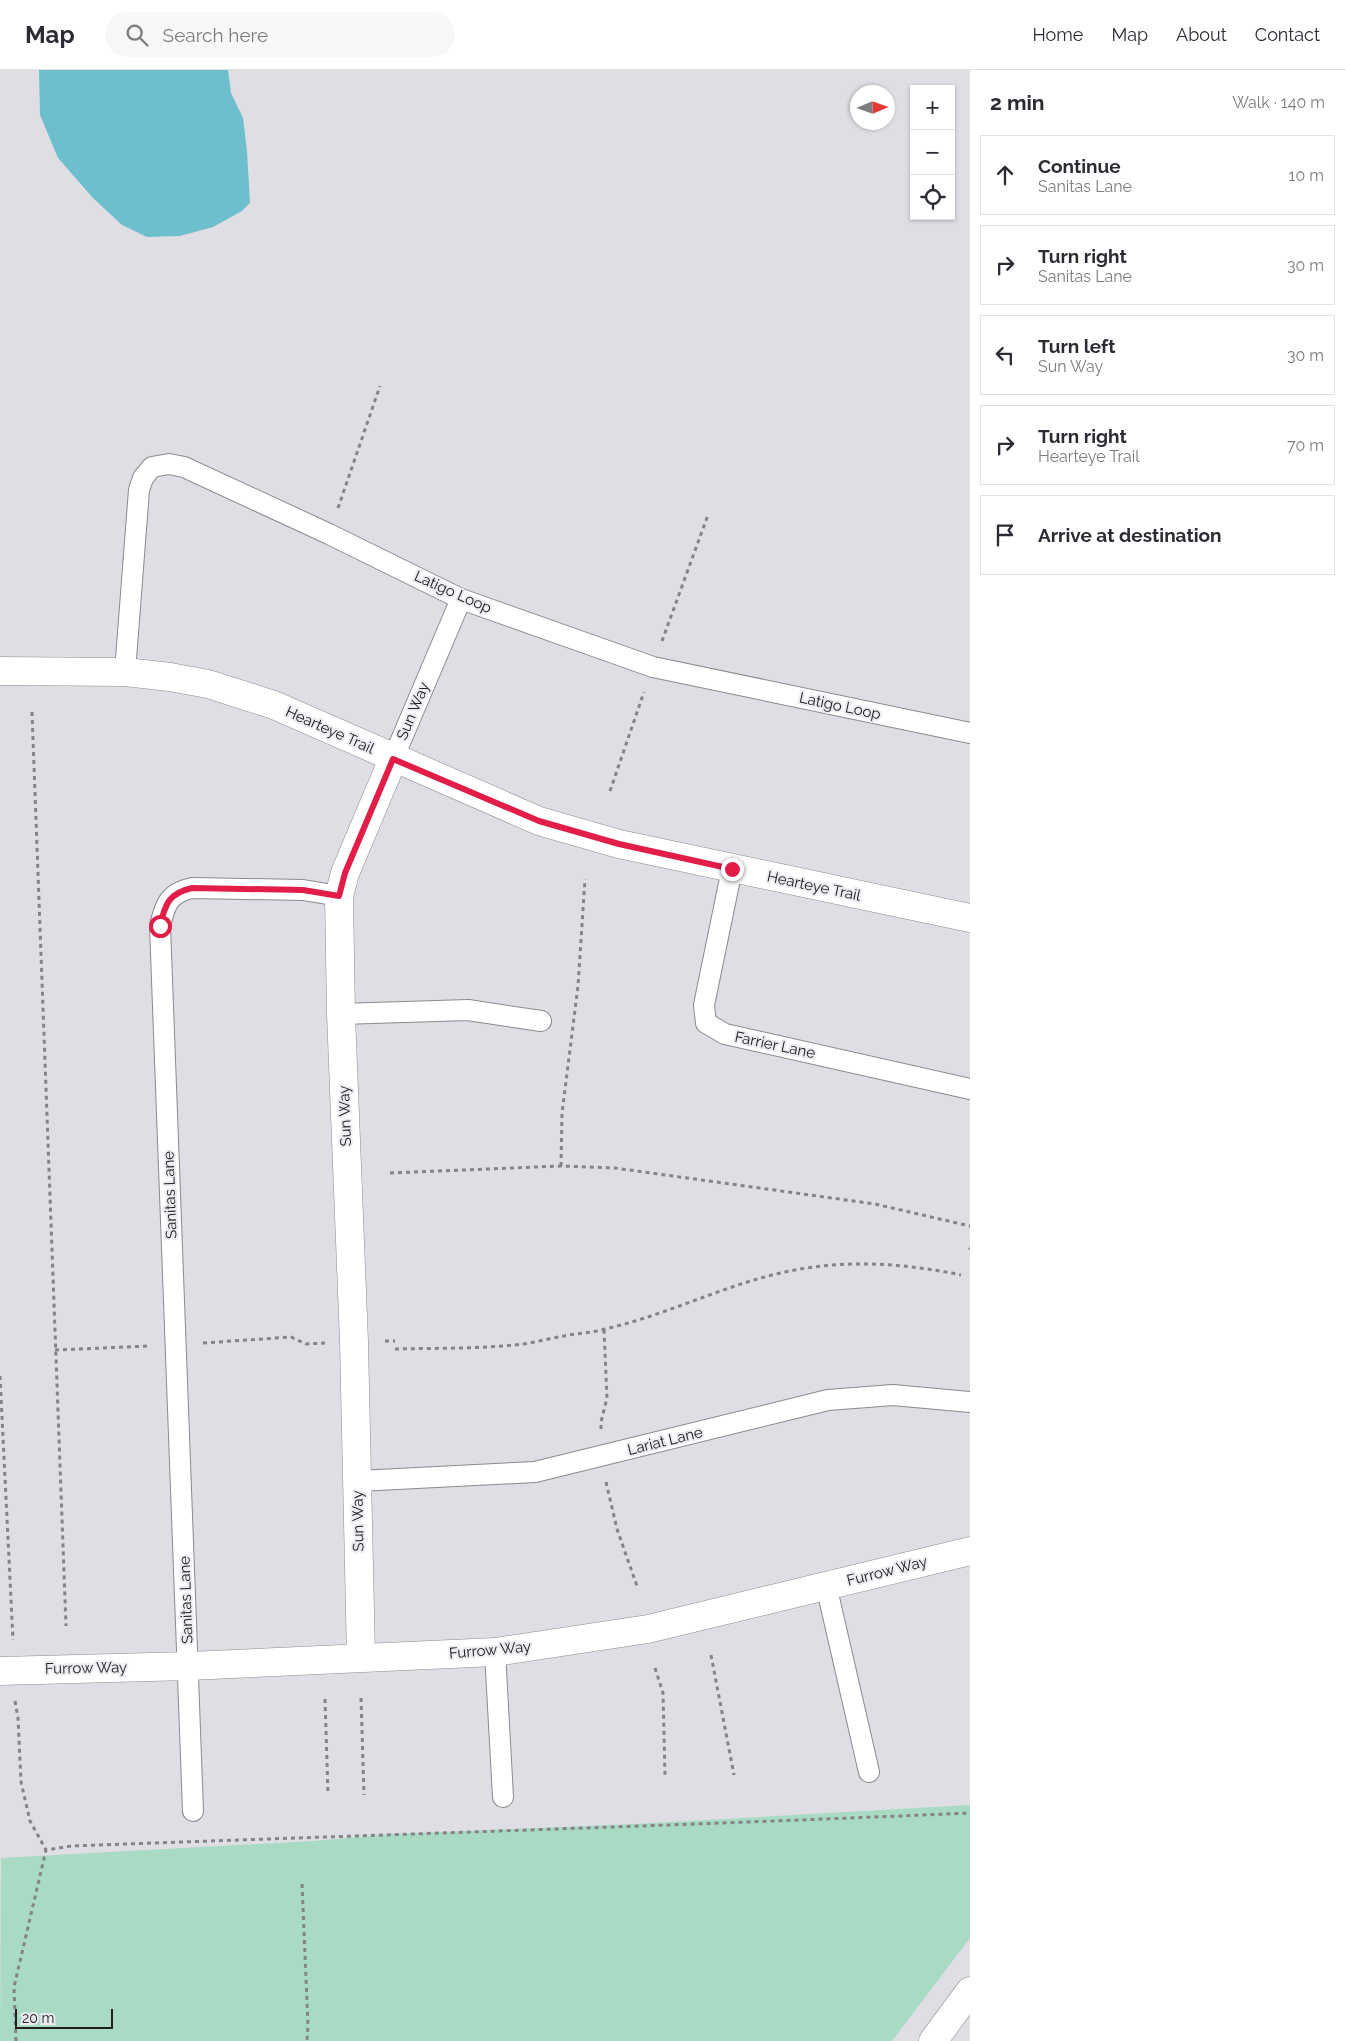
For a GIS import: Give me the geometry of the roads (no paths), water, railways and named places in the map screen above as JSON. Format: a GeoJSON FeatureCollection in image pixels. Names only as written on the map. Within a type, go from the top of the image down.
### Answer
{"type":"FeatureCollection","features":[{"type":"Feature","properties":{"kind":"street","name":"Hearteye Trail"},"geometry":{"type":"LineString","coordinates":[[0,671],[125,672],[189,680],[242,694],[274,705],[393,759],[539,821],[619,844],[970,918]]}},
{"type":"Feature","properties":{"kind":"street","name":"Sun Way"},"geometry":{"type":"LineString","coordinates":[[361,1657],[358,1481],[341,1014],[339,896],[345,873],[393,759]]}},
{"type":"Feature","properties":{"kind":"street","name":"Furrow Way"},"geometry":{"type":"LineString","coordinates":[[7,1670],[189,1666],[495,1652],[648,1628],[970,1551]]}},
{"type":"Feature","properties":{"kind":"street"},"geometry":{"type":"LineString","coordinates":[[933,2041],[970,1991]]}},
{"type":"Feature","properties":{"kind":"lane","name":"Latigo Loop"},"geometry":{"type":"LineString","coordinates":[[125,672],[139,490],[143,478],[152,467],[169,464],[184,467],[329,534],[461,599],[653,667],[970,733]]}},
{"type":"Feature","properties":{"kind":"lane","name":"Sun Way"},"geometry":{"type":"LineString","coordinates":[[393,759],[461,599]]}},
{"type":"Feature","properties":{"kind":"lane","name":"Farrier Lane"},"geometry":{"type":"LineString","coordinates":[[732,869],[704,1005],[706,1023],[725,1034],[970,1089]]}},
{"type":"Feature","properties":{"kind":"lane","name":"Sanitas Lane"},"geometry":{"type":"LineString","coordinates":[[193,1811],[160,926],[164,907],[178,892],[192,888],[303,890],[339,896]]}},
{"type":"Feature","properties":{"kind":"lane"},"geometry":{"type":"LineString","coordinates":[[341,1014],[468,1010],[541,1021]]}},
{"type":"Feature","properties":{"kind":"lane","name":"Lariat Lane"},"geometry":{"type":"LineString","coordinates":[[358,1481],[535,1472],[828,1400],[893,1395],[970,1402]]}},
{"type":"Feature","properties":{"kind":"lane"},"geometry":{"type":"LineString","coordinates":[[826,1586],[869,1772]]}},
{"type":"Feature","properties":{"kind":"lane"},"geometry":{"type":"LineString","coordinates":[[495,1652],[502,1797]]}},
{"type":"Feature","properties":{"kind":"water"},"geometry":{"type":"Polygon","coordinates":[[[39,70],[228,70],[231,93],[243,118],[250,203],[242,211],[213,227],[180,236],[147,237],[122,225],[93,198],[58,158],[40,115],[39,70]]]}}]}
